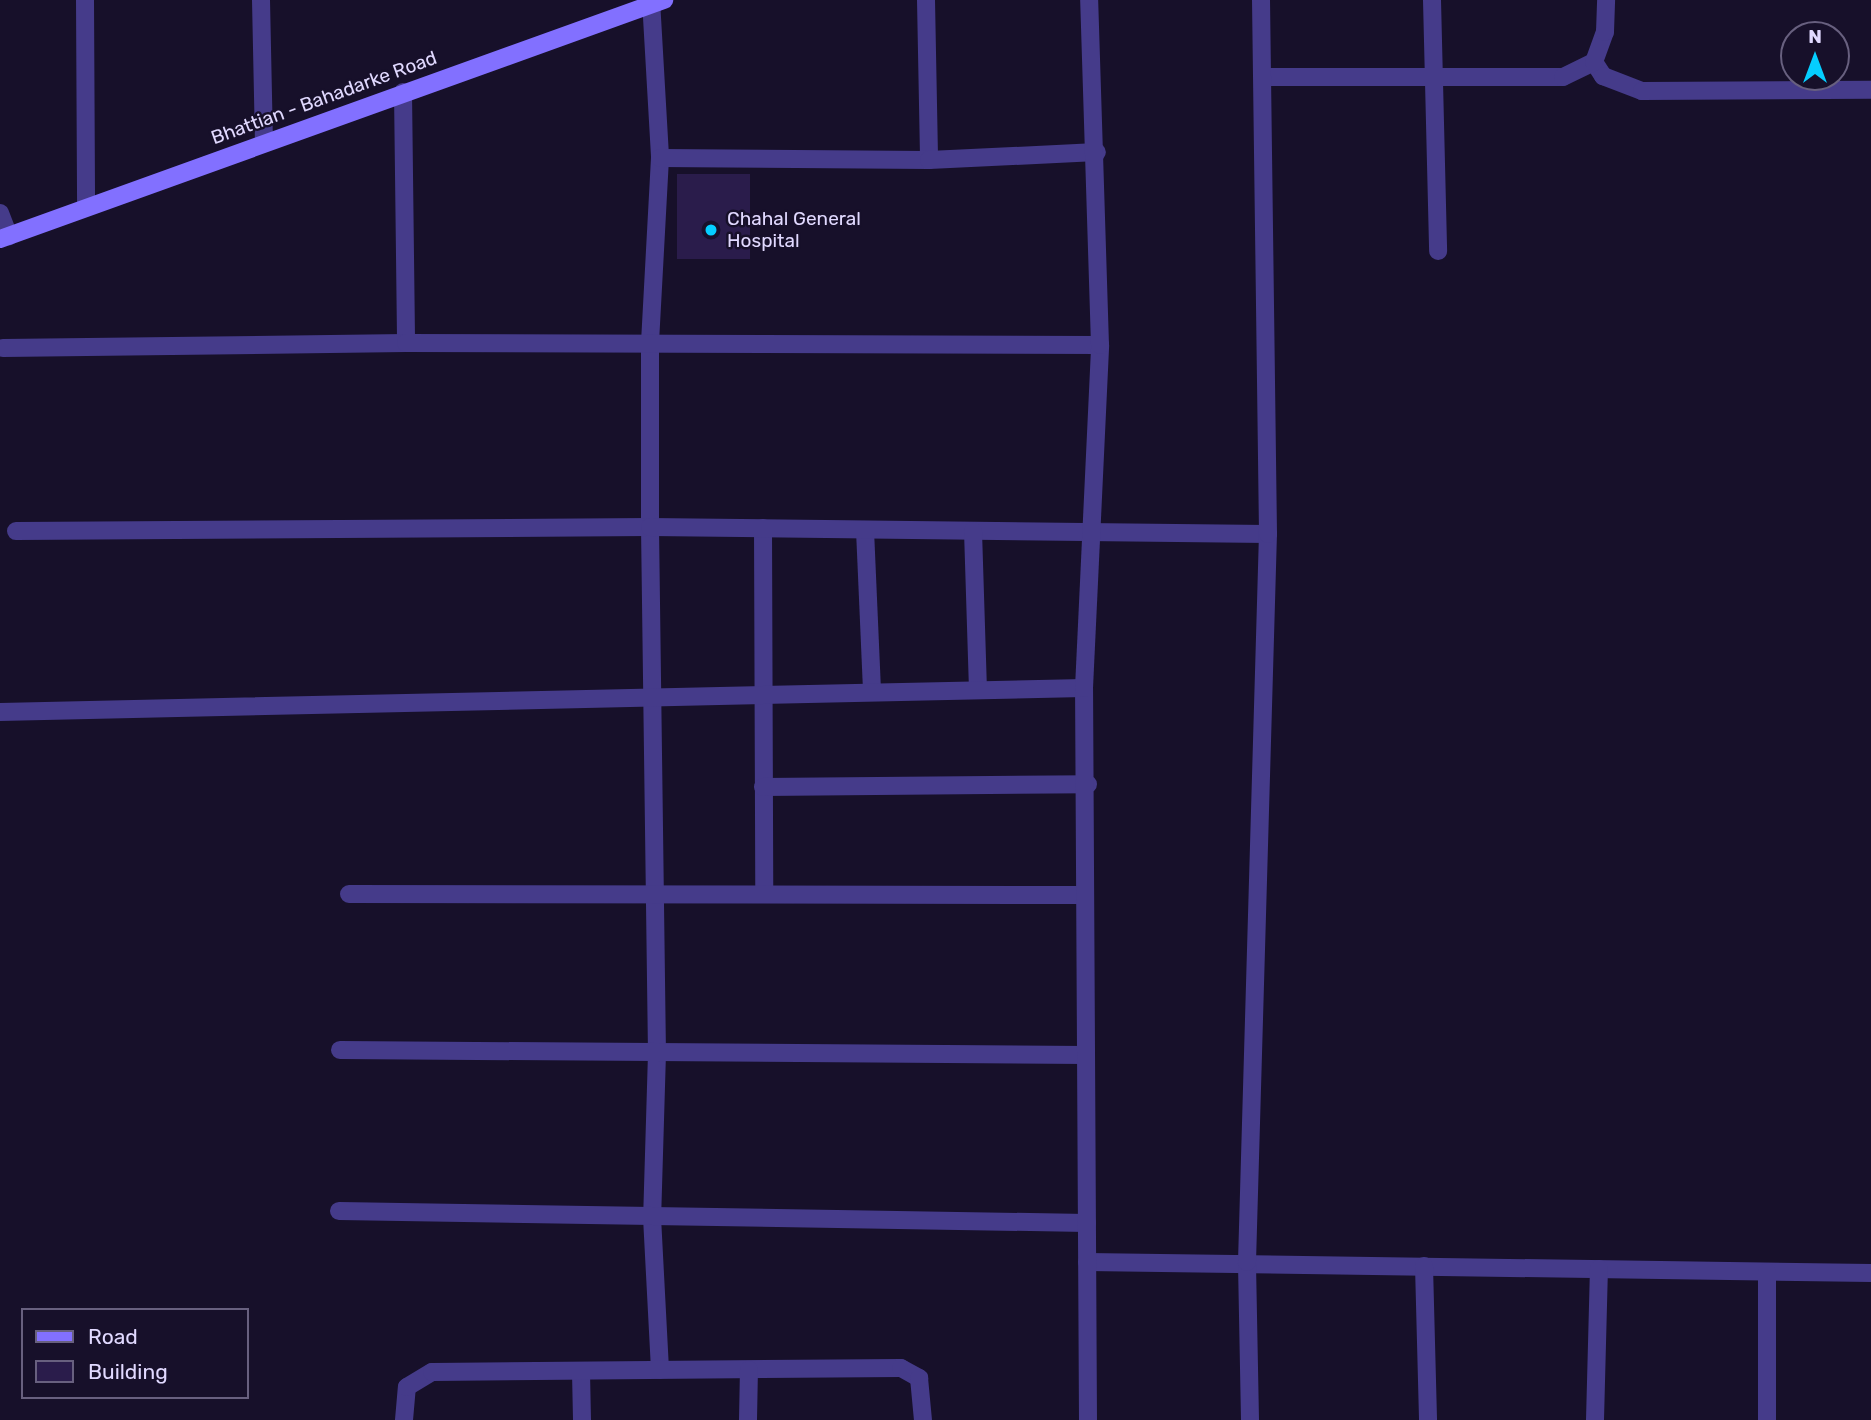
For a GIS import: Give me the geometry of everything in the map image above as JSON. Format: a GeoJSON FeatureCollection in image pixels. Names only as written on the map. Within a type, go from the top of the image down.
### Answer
{"type":"FeatureCollection","features":[{"type":"Feature","properties":{"kind":"street"},"geometry":{"type":"LineString","coordinates":[[85,0],[86,207]]}},
{"type":"Feature","properties":{"kind":"street"},"geometry":{"type":"LineString","coordinates":[[261,0],[264,143]]}},
{"type":"Feature","properties":{"kind":"street"},"geometry":{"type":"LineString","coordinates":[[926,0],[929,160]]}},
{"type":"Feature","properties":{"kind":"street"},"geometry":{"type":"LineString","coordinates":[[1088,1420],[1085,895],[1088,784],[1084,688],[1094,532],[1100,345],[1097,152],[1089,0]]}},
{"type":"Feature","properties":{"kind":"street"},"geometry":{"type":"LineString","coordinates":[[1250,1420],[1247,1262],[1268,534],[1261,0]]}},
{"type":"Feature","properties":{"kind":"street"},"geometry":{"type":"LineString","coordinates":[[1432,0],[1431,79],[1438,251]]}},
{"type":"Feature","properties":{"kind":"street"},"geometry":{"type":"LineString","coordinates":[[1264,77],[1563,77],[1594,62],[1605,32],[1606,0]]}},
{"type":"Feature","properties":{"kind":"street"},"geometry":{"type":"LineString","coordinates":[[655,2],[660,158],[650,343],[650,694],[657,1053],[652,1217],[660,1370]]}},
{"type":"Feature","properties":{"kind":"street","name":"Bhattian - Bahadarke Road"},"geometry":{"type":"LineString","coordinates":[[4,237],[655,2]]}},
{"type":"Feature","properties":{"kind":"street"},"geometry":{"type":"LineString","coordinates":[[1594,62],[1612,82],[1642,91],[1871,90]]}},
{"type":"Feature","properties":{"kind":"street"},"geometry":{"type":"LineString","coordinates":[[402,92],[406,342]]}},
{"type":"Feature","properties":{"kind":"street"},"geometry":{"type":"LineString","coordinates":[[660,158],[929,160],[1097,152]]}},
{"type":"Feature","properties":{"kind":"street"},"geometry":{"type":"LineString","coordinates":[[0,213],[4,237]]}},
{"type":"Feature","properties":{"kind":"street"},"geometry":{"type":"LineString","coordinates":[[3,348],[406,342],[1100,345]]}},
{"type":"Feature","properties":{"kind":"street"},"geometry":{"type":"LineString","coordinates":[[16,531],[650,527],[1268,534]]}},
{"type":"Feature","properties":{"kind":"street"},"geometry":{"type":"LineString","coordinates":[[764,528],[761,693],[764,892]]}},
{"type":"Feature","properties":{"kind":"street"},"geometry":{"type":"LineString","coordinates":[[864,530],[872,691]]}},
{"type":"Feature","properties":{"kind":"street"},"geometry":{"type":"LineString","coordinates":[[973,531],[978,690]]}},
{"type":"Feature","properties":{"kind":"street"},"geometry":{"type":"LineString","coordinates":[[0,712],[650,694],[1084,688]]}},
{"type":"Feature","properties":{"kind":"street"},"geometry":{"type":"LineString","coordinates":[[763,787],[1088,784]]}},
{"type":"Feature","properties":{"kind":"street"},"geometry":{"type":"LineString","coordinates":[[349,894],[654,891],[1085,895]]}},
{"type":"Feature","properties":{"kind":"street"},"geometry":{"type":"LineString","coordinates":[[341,1050],[1086,1055]]}},
{"type":"Feature","properties":{"kind":"street"},"geometry":{"type":"LineString","coordinates":[[339,1211],[1087,1223]]}},
{"type":"Feature","properties":{"kind":"street"},"geometry":{"type":"LineString","coordinates":[[1087,1262],[1247,1262],[1871,1273]]}},
{"type":"Feature","properties":{"kind":"street"},"geometry":{"type":"LineString","coordinates":[[1424,1266],[1428,1420]]}},
{"type":"Feature","properties":{"kind":"street"},"geometry":{"type":"LineString","coordinates":[[1595,1420],[1599,1269]]}},
{"type":"Feature","properties":{"kind":"street"},"geometry":{"type":"LineString","coordinates":[[1767,1272],[1767,1420]]}},
{"type":"Feature","properties":{"kind":"street"},"geometry":{"type":"LineString","coordinates":[[748,1370],[748,1420]]}},
{"type":"Feature","properties":{"kind":"street"},"geometry":{"type":"LineString","coordinates":[[404,1420],[407,1387],[432,1372],[748,1370],[912,1371],[923,1389],[923,1420]]}},
{"type":"Feature","properties":{"kind":"street"},"geometry":{"type":"LineString","coordinates":[[581,1372],[582,1420]]}},
{"type":"Feature","properties":{"kind":"building"},"geometry":{"type":"Polygon","coordinates":[[[677,174],[750,174],[750,259],[677,259],[677,174]]]}},
{"type":"Feature","properties":{"kind":"place","name":"Chahal General Hospital"},"geometry":{"type":"Point","coordinates":[711,230]}}]}
